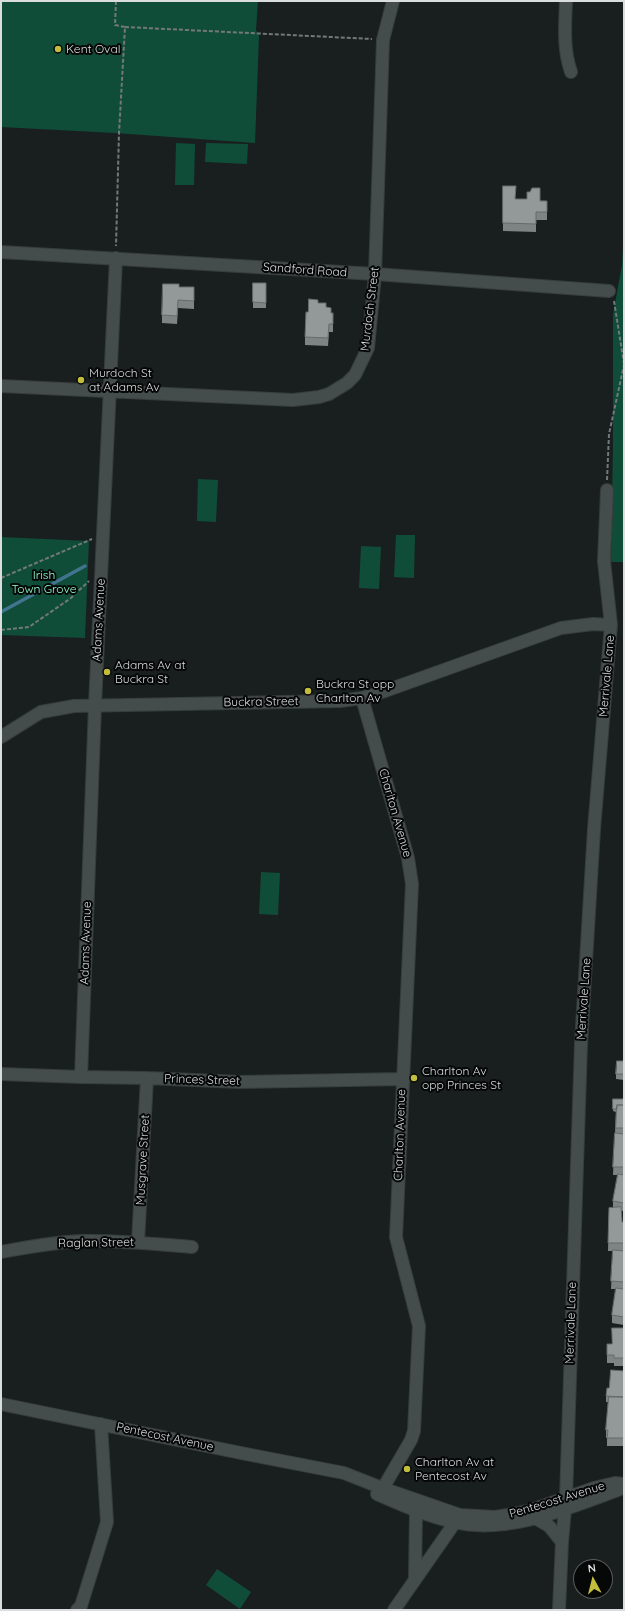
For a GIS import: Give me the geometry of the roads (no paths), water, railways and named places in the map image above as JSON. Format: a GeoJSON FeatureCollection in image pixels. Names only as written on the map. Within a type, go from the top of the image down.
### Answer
{"type":"FeatureCollection","features":[{"type":"Feature","properties":{"kind":"street","name":"Murdoch Street"},"geometry":{"type":"LineString","coordinates":[[1,386],[110,390],[293,400],[308,399],[329,394],[347,383],[355,375],[368,348],[375,274],[384,40],[393,1]]}},
{"type":"Feature","properties":{"kind":"street"},"geometry":{"type":"LineString","coordinates":[[566,1],[564,44],[570,72]]}},
{"type":"Feature","properties":{"kind":"street","name":"Sandford Road"},"geometry":{"type":"LineString","coordinates":[[1,252],[375,274],[609,291]]}},
{"type":"Feature","properties":{"kind":"street","name":"Adams Avenue"},"geometry":{"type":"LineString","coordinates":[[81,1077],[95,705],[116,258]]}},
{"type":"Feature","properties":{"kind":"street","name":"Merrivale Lane"},"geometry":{"type":"LineString","coordinates":[[559,1610],[565,1504],[581,1044],[594,829],[611,625],[604,561],[607,490]]}},
{"type":"Feature","properties":{"kind":"street","name":"Buckra Street"},"geometry":{"type":"LineString","coordinates":[[1,737],[41,712],[74,706],[340,701],[362,698],[561,628],[593,624],[611,625]]}},
{"type":"Feature","properties":{"kind":"street","name":"Charlton Avenue"},"geometry":{"type":"LineString","coordinates":[[362,698],[411,869],[412,884],[396,1237],[419,1326],[414,1431],[411,1440],[381,1491]]}},
{"type":"Feature","properties":{"kind":"street","name":"Princes Street"},"geometry":{"type":"LineString","coordinates":[[1,1074],[240,1082],[402,1079]]}},
{"type":"Feature","properties":{"kind":"street","name":"Musgrave Street"},"geometry":{"type":"LineString","coordinates":[[138,1242],[147,1078]]}},
{"type":"Feature","properties":{"kind":"street","name":"Raglan Street"},"geometry":{"type":"LineString","coordinates":[[1,1252],[27,1247],[82,1241],[138,1242],[192,1247]]}},
{"type":"Feature","properties":{"kind":"street","name":"Pentecost Avenue"},"geometry":{"type":"LineString","coordinates":[[1,1404],[344,1473],[381,1491],[416,1511],[458,1519],[495,1517],[565,1504]]}},
{"type":"Feature","properties":{"kind":"street"},"geometry":{"type":"LineString","coordinates":[[77,1610],[81,1606],[107,1522],[101,1424]]}},
{"type":"Feature","properties":{"kind":"street","name":"Pentecost Avenue"},"geometry":{"type":"LineString","coordinates":[[381,1491],[475,1525],[497,1525],[535,1518],[594,1488],[615,1483],[624,1486]]}},
{"type":"Feature","properties":{"kind":"street"},"geometry":{"type":"LineString","coordinates":[[415,1578],[416,1511]]}},
{"type":"Feature","properties":{"kind":"street"},"geometry":{"type":"LineString","coordinates":[[535,1518],[549,1526],[562,1542]]}},
{"type":"Feature","properties":{"kind":"street"},"geometry":{"type":"LineString","coordinates":[[394,1610],[415,1578],[458,1519]]}},
{"type":"Feature","properties":{"kind":"waterway"},"geometry":{"type":"LineString","coordinates":[[1,612],[85,566]]}},
{"type":"Feature","properties":{"kind":"place","name":"Kent Oval"},"geometry":{"type":"Point","coordinates":[58,49]}},
{"type":"Feature","properties":{"kind":"place","name":"Murdoch St at Adams Av"},"geometry":{"type":"Point","coordinates":[81,380]}},
{"type":"Feature","properties":{"kind":"place","name":"Adams Av at Buckra St"},"geometry":{"type":"Point","coordinates":[107,672]}},
{"type":"Feature","properties":{"kind":"place","name":"Buckra St opp Charlton Av"},"geometry":{"type":"Point","coordinates":[308,691]}},
{"type":"Feature","properties":{"kind":"place","name":"Charlton Av opp Princes St"},"geometry":{"type":"Point","coordinates":[414,1078]}},
{"type":"Feature","properties":{"kind":"place","name":"Charlton Av at Pentecost Av"},"geometry":{"type":"Point","coordinates":[407,1469]}},
{"type":"Feature","properties":{"kind":"park label","name":"Irish Town Grove"},"geometry":{"type":"Point","coordinates":[44,582]}}]}
